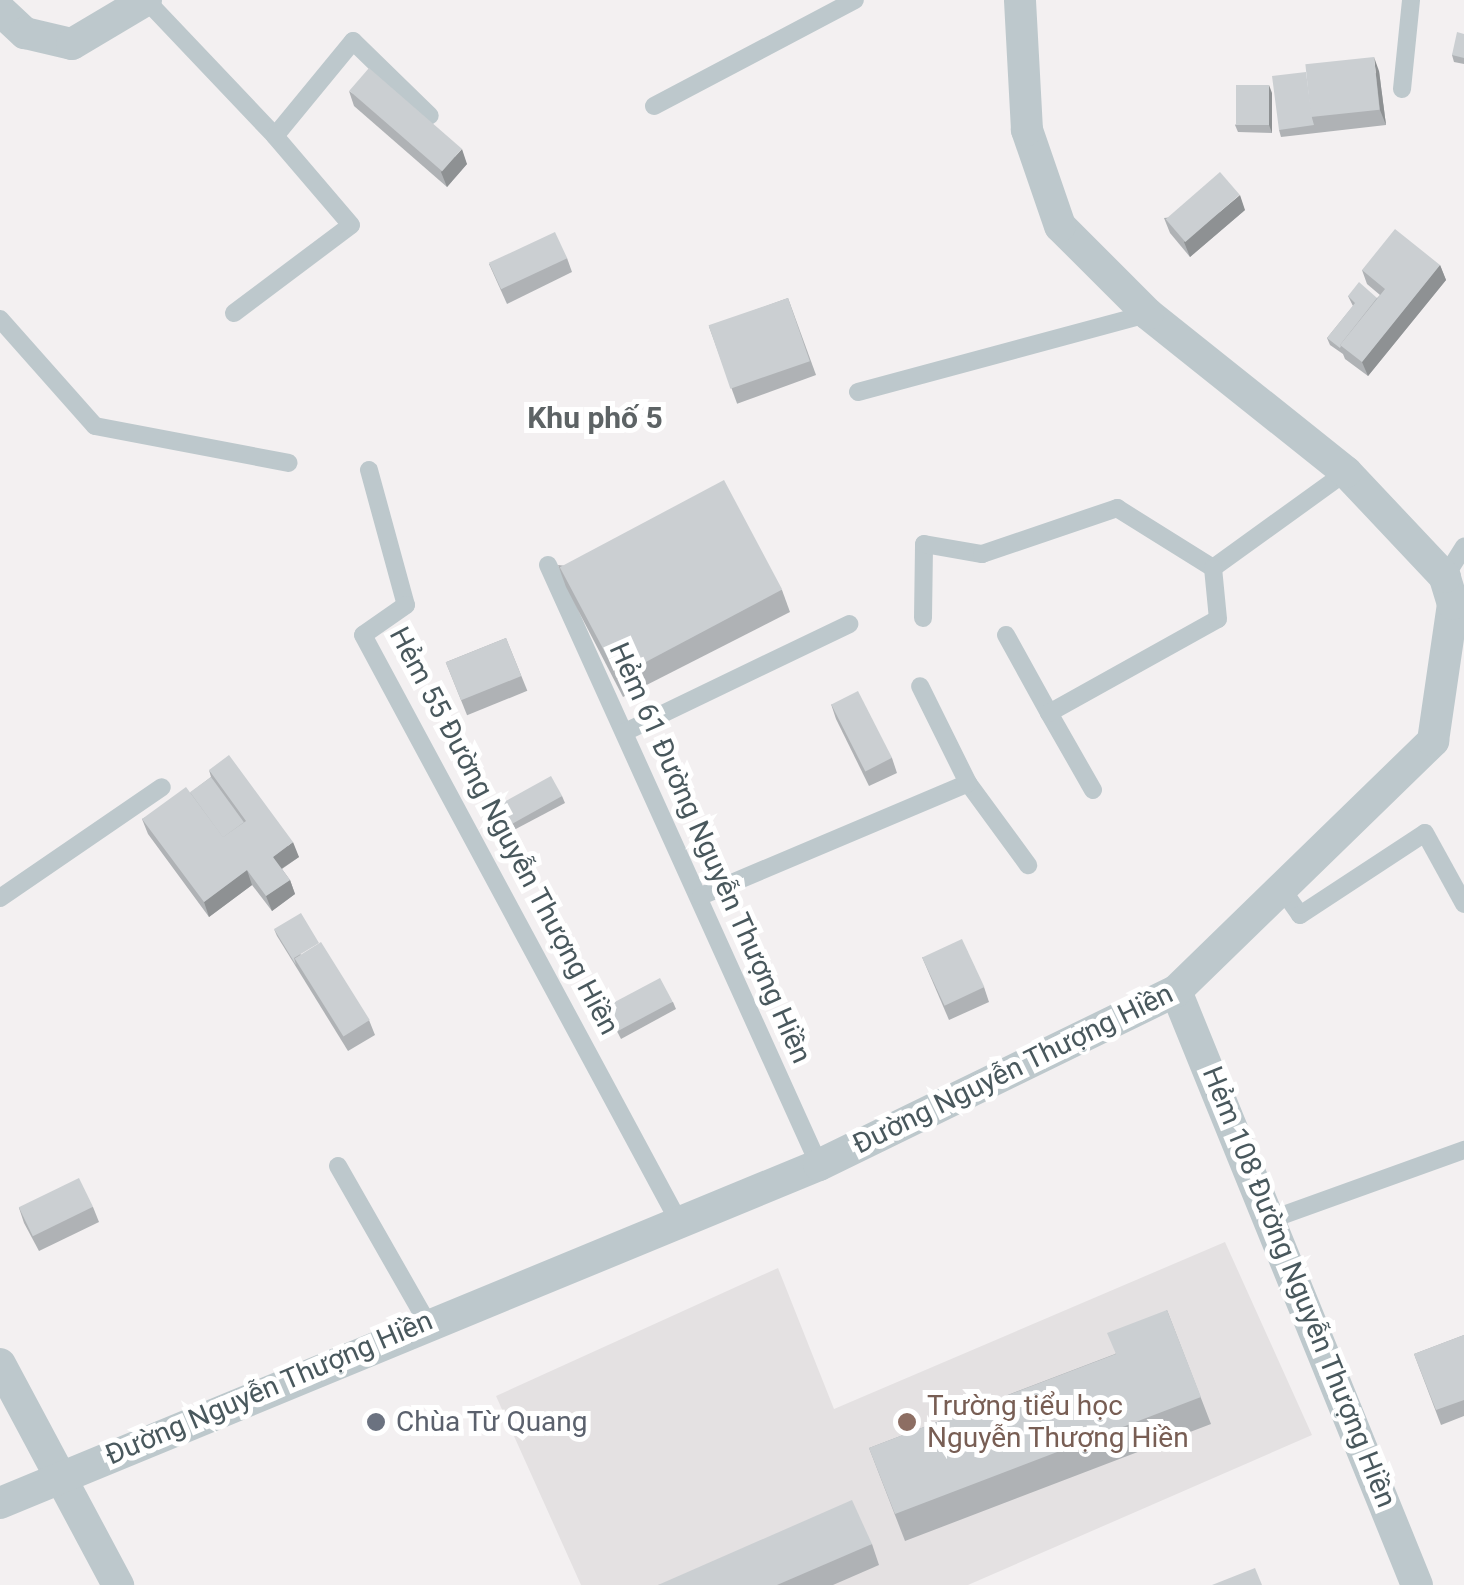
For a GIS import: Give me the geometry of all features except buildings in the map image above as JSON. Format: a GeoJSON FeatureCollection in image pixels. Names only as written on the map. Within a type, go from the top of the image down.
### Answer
{"type":"FeatureCollection","features":[{"type":"Feature","properties":{"kind":"street"},"geometry":{"type":"LineString","coordinates":[[0,10],[24,33],[72,44],[146,0]]}},
{"type":"Feature","properties":{"kind":"street"},"geometry":{"type":"LineString","coordinates":[[1020,0],[1027,130],[1060,226],[1148,314],[1346,472],[1445,577]]}},
{"type":"Feature","properties":{"kind":"street","name":"Đường Nguyễn Thượng Hiền"},"geometry":{"type":"LineString","coordinates":[[0,1503],[427,1322],[819,1165],[1176,991],[1284,892],[1433,741],[1454,604],[1445,577]]}},
{"type":"Feature","properties":{"kind":"street","name":"Hẻm 108 Đường Nguyễn Thượng Hiền"},"geometry":{"type":"LineString","coordinates":[[1176,991],[1272,1219],[1417,1585]]}},
{"type":"Feature","properties":{"kind":"street"},"geometry":{"type":"LineString","coordinates":[[0,1364],[56,1477],[118,1585]]}},
{"type":"Feature","properties":{"kind":"lane"},"geometry":{"type":"LineString","coordinates":[[146,0],[275,136],[351,225],[234,313]]}},
{"type":"Feature","properties":{"kind":"lane"},"geometry":{"type":"LineString","coordinates":[[654,106],[855,0]]}},
{"type":"Feature","properties":{"kind":"lane"},"geometry":{"type":"LineString","coordinates":[[1402,89],[1411,0]]}},
{"type":"Feature","properties":{"kind":"lane"},"geometry":{"type":"LineString","coordinates":[[275,136],[353,41],[430,116]]}},
{"type":"Feature","properties":{"kind":"lane"},"geometry":{"type":"LineString","coordinates":[[858,392],[1148,314]]}},
{"type":"Feature","properties":{"kind":"lane"},"geometry":{"type":"LineString","coordinates":[[0,319],[95,426],[290,463]]}},
{"type":"Feature","properties":{"kind":"lane","name":"Hẻm 55 Đường Nguyễn Thượng Hiền"},"geometry":{"type":"LineString","coordinates":[[369,470],[406,605],[363,635],[678,1222]]}},
{"type":"Feature","properties":{"kind":"lane"},"geometry":{"type":"LineString","coordinates":[[1213,568],[1346,472]]}},
{"type":"Feature","properties":{"kind":"lane"},"geometry":{"type":"LineString","coordinates":[[923,618],[924,544],[982,554],[1116,508],[1213,568]]}},
{"type":"Feature","properties":{"kind":"lane"},"geometry":{"type":"LineString","coordinates":[[1445,577],[1464,547]]}},
{"type":"Feature","properties":{"kind":"lane","name":"Hẻm 61 Đường Nguyễn Thượng Hiền"},"geometry":{"type":"LineString","coordinates":[[548,565],[701,896],[819,1165]]}},
{"type":"Feature","properties":{"kind":"lane"},"geometry":{"type":"LineString","coordinates":[[1049,713],[1218,619],[1213,568]]}},
{"type":"Feature","properties":{"kind":"lane"},"geometry":{"type":"LineString","coordinates":[[625,732],[849,624]]}},
{"type":"Feature","properties":{"kind":"lane"},"geometry":{"type":"LineString","coordinates":[[1006,634],[1093,790]]}},
{"type":"Feature","properties":{"kind":"lane"},"geometry":{"type":"LineString","coordinates":[[920,686],[968,783],[1028,865]]}},
{"type":"Feature","properties":{"kind":"lane"},"geometry":{"type":"LineString","coordinates":[[701,896],[968,783]]}},
{"type":"Feature","properties":{"kind":"lane"},"geometry":{"type":"LineString","coordinates":[[0,898],[162,787]]}},
{"type":"Feature","properties":{"kind":"lane"},"geometry":{"type":"LineString","coordinates":[[1284,892],[1300,914],[1425,833],[1464,904]]}},
{"type":"Feature","properties":{"kind":"lane"},"geometry":{"type":"LineString","coordinates":[[1272,1219],[1464,1150]]}},
{"type":"Feature","properties":{"kind":"lane"},"geometry":{"type":"LineString","coordinates":[[338,1166],[427,1322]]}},
{"type":"Feature","properties":{"kind":"shaded area","name":"Trường tiểu học Nguyễn Thượng Hiền"},"geometry":{"type":"Polygon","coordinates":[[[1225,1242],[1312,1435],[968,1585],[581,1585],[496,1396],[778,1268],[834,1409],[1225,1242]]]}},
{"type":"Feature","properties":{"kind":"place","name":"Chùa Từ Quang"},"geometry":{"type":"Point","coordinates":[376,1422]}},
{"type":"Feature","properties":{"kind":"place","name":"Trường tiểu học Nguyễn Thượng Hiền"},"geometry":{"type":"Point","coordinates":[907,1422]}},
{"type":"Feature","properties":{"kind":"district","name":"Khu phố 5"},"geometry":{"type":"Point","coordinates":[595,418]}}]}
